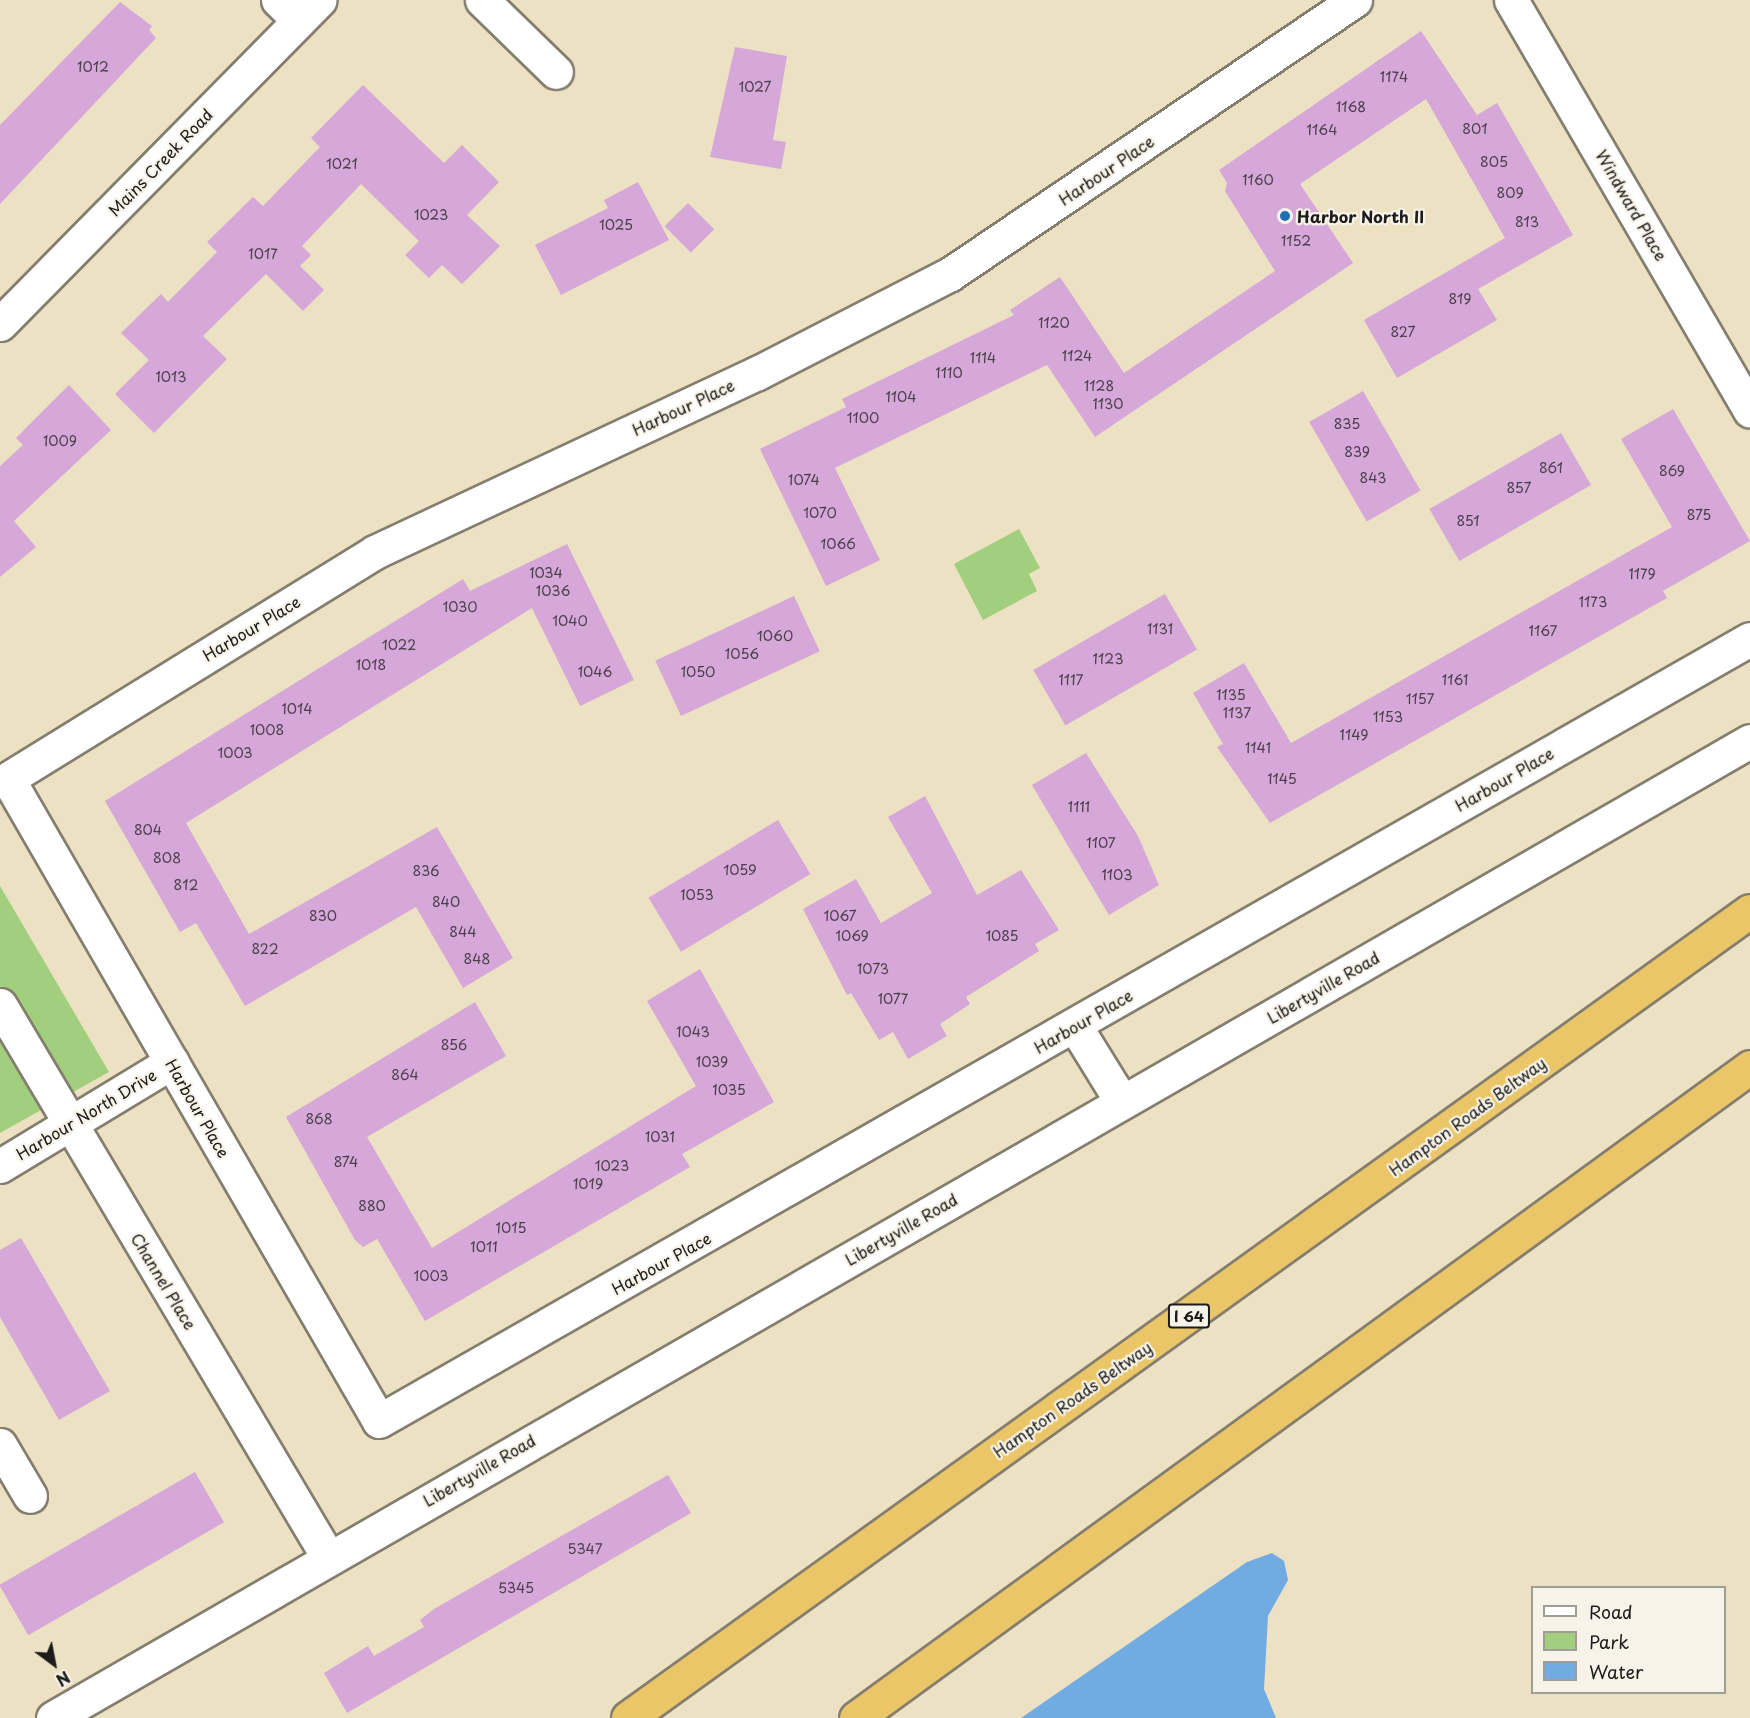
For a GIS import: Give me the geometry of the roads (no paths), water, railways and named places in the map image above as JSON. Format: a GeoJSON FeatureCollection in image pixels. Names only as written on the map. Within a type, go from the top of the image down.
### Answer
{"type":"FeatureCollection","features":[{"type":"Feature","properties":{"kind":"highway","name":"Hampton Roads Beltway"},"geometry":{"type":"LineString","coordinates":[[628,1718],[1750,911]]}},
{"type":"Feature","properties":{"kind":"highway"},"geometry":{"type":"LineString","coordinates":[[856,1718],[1750,1067]]}},
{"type":"Feature","properties":{"kind":"street"},"geometry":{"type":"LineString","coordinates":[[482,0],[556,72]]}},
{"type":"Feature","properties":{"kind":"street","name":"Harbour Place"},"geometry":{"type":"LineString","coordinates":[[1355,0],[950,274],[757,373],[375,552],[8,779],[379,1421],[1750,639]]}},
{"type":"Feature","properties":{"kind":"street","name":"Windward Place"},"geometry":{"type":"LineString","coordinates":[[1511,0],[1750,411]]}},
{"type":"Feature","properties":{"kind":"street","name":"Mains Creek Road"},"geometry":{"type":"LineString","coordinates":[[0,324],[299,7]]}},
{"type":"Feature","properties":{"kind":"street","name":"Libertyville Road"},"geometry":{"type":"LineString","coordinates":[[53,1718],[328,1557],[1750,741]]}},
{"type":"Feature","properties":{"kind":"street","name":"Channel Place"},"geometry":{"type":"LineString","coordinates":[[0,1005],[328,1557]]}},
{"type":"Feature","properties":{"kind":"street"},"geometry":{"type":"LineString","coordinates":[[1075,1026],[1122,1102]]}},
{"type":"Feature","properties":{"kind":"street","name":"Harbour North Drive"},"geometry":{"type":"LineString","coordinates":[[0,1166],[172,1062]]}},
{"type":"Feature","properties":{"kind":"street"},"geometry":{"type":"LineString","coordinates":[[0,1445],[30,1496]]}},
{"type":"Feature","properties":{"kind":"water"},"geometry":{"type":"Polygon","coordinates":[[[1272,1553],[1284,1561],[1288,1580],[1268,1616],[1264,1689],[1276,1718],[1021,1718],[1247,1562],[1272,1553]]]}},
{"type":"Feature","properties":{"kind":"place","name":"Harbor North II"},"geometry":{"type":"Point","coordinates":[1285,216]}}]}
